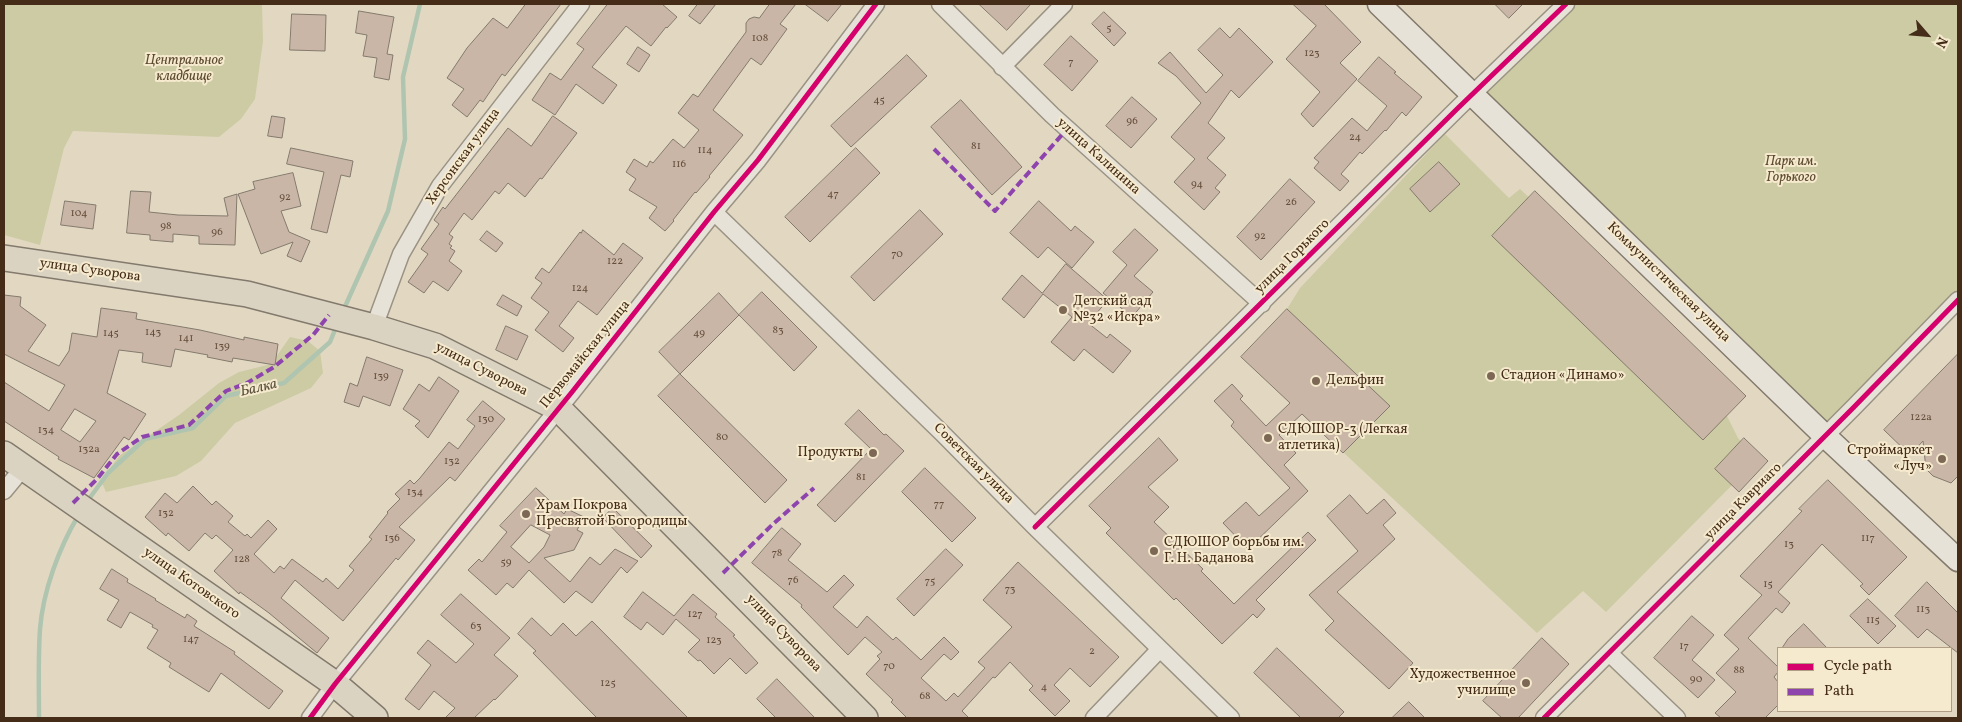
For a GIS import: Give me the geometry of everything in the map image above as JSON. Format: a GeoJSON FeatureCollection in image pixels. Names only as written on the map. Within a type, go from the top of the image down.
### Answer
{"type":"FeatureCollection","features":[{"type":"Feature","properties":{"kind":"main road","name":"Коммунистическая улица"},"geometry":{"type":"LineString","coordinates":[[1380,4],[1825,436],[1958,560]]}},
{"type":"Feature","properties":{"kind":"main road","name":"улица Суворова"},"geometry":{"type":"LineString","coordinates":[[4,258],[247,294],[374,326],[436,346],[558,408],[865,718]]}},
{"type":"Feature","properties":{"kind":"main road","name":"улица Котовского"},"geometry":{"type":"LineString","coordinates":[[13,461],[335,684],[375,718]]}},
{"type":"Feature","properties":{"kind":"street","name":"Херсонская улица"},"geometry":{"type":"LineString","coordinates":[[374,326],[401,254],[440,186],[581,4]]}},
{"type":"Feature","properties":{"kind":"street","name":"Первомайская улица"},"geometry":{"type":"LineString","coordinates":[[310,718],[335,684],[714,212],[758,160],[876,4]]}},
{"type":"Feature","properties":{"kind":"street","name":"улица Калинина"},"geometry":{"type":"LineString","coordinates":[[940,4],[1067,129],[1262,304]]}},
{"type":"Feature","properties":{"kind":"street"},"geometry":{"type":"LineString","coordinates":[[1002,67],[1064,4]]}},
{"type":"Feature","properties":{"kind":"street","name":"улица Горького"},"geometry":{"type":"LineString","coordinates":[[1035,527],[1451,115],[1474,95],[1566,4]]}},
{"type":"Feature","properties":{"kind":"street","name":"Советская улица"},"geometry":{"type":"LineString","coordinates":[[714,212],[942,433],[1035,527],[1231,718]]}},
{"type":"Feature","properties":{"kind":"street","name":"улица Кавриаго"},"geometry":{"type":"LineString","coordinates":[[1544,718],[1958,300]]}},
{"type":"Feature","properties":{"kind":"street"},"geometry":{"type":"LineString","coordinates":[[4,491],[13,461]]}},
{"type":"Feature","properties":{"kind":"street"},"geometry":{"type":"LineString","coordinates":[[1094,718],[1160,649]]}},
{"type":"Feature","properties":{"kind":"street"},"geometry":{"type":"LineString","coordinates":[[1609,653],[1677,718]]}},
{"type":"Feature","properties":{"kind":"green space","name":"Центральное кладбище"},"geometry":{"type":"Polygon","coordinates":[[[4,4],[262,4],[263,41],[255,99],[241,119],[219,137],[73,131],[64,148],[40,245],[4,235],[4,4]]]}},
{"type":"Feature","properties":{"kind":"green space","name":"Парк им. Горького"},"geometry":{"type":"Polygon","coordinates":[[[1575,4],[1958,4],[1958,300],[1825,436],[1474,95],[1575,4]]]}},
{"type":"Feature","properties":{"kind":"green space","name":"Стадион «Динамо»"},"geometry":{"type":"Polygon","coordinates":[[[1445,134],[1509,198],[1520,189],[1740,396],[1725,412],[1738,438],[1758,459],[1606,612],[1583,591],[1537,633],[1241,357],[1287,309],[1300,288],[1445,134]]]}},
{"type":"Feature","properties":{"kind":"green space"},"geometry":{"type":"Polygon","coordinates":[[[290,337],[308,341],[320,351],[323,373],[311,388],[235,423],[201,461],[176,476],[106,492],[101,481],[119,456],[179,415],[219,383],[239,372],[271,364],[290,337]]]}},
{"type":"Feature","properties":{"kind":"building"},"geometry":{"type":"Polygon","coordinates":[[[526,4],[561,4],[505,76],[502,74],[483,102],[480,100],[467,117],[452,105],[464,89],[447,78],[467,48],[493,18],[507,28],[526,4]]]}},
{"type":"Feature","properties":{"kind":"building"},"geometry":{"type":"Polygon","coordinates":[[[608,4],[662,4],[677,17],[666,27],[651,46],[626,26],[592,67],[617,85],[603,104],[576,84],[555,115],[532,100],[550,73],[561,80],[584,49],[577,44],[608,4]]]}},
{"type":"Feature","properties":{"kind":"building"},"geometry":{"type":"Polygon","coordinates":[[[698,4],[716,4],[700,24],[689,16],[698,4]]]}},
{"type":"Feature","properties":{"kind":"building"},"geometry":{"type":"Polygon","coordinates":[[[770,4],[796,4],[780,24],[787,29],[761,65],[751,58],[713,110],[743,135],[665,231],[649,218],[657,207],[629,190],[636,179],[626,172],[634,159],[647,167],[650,161],[653,163],[673,139],[684,148],[699,130],[678,113],[693,94],[698,97],[746,32],[746,23],[749,19],[759,18],[770,4]]]}},
{"type":"Feature","properties":{"kind":"building"},"geometry":{"type":"Polygon","coordinates":[[[805,4],[842,4],[828,21],[805,4]]]}},
{"type":"Feature","properties":{"kind":"building"},"geometry":{"type":"Polygon","coordinates":[[[979,4],[1031,4],[1007,30],[979,4]]]}},
{"type":"Feature","properties":{"kind":"building"},"geometry":{"type":"Polygon","coordinates":[[[1293,4],[1324,4],[1361,42],[1340,63],[1357,79],[1313,127],[1301,114],[1320,92],[1286,59],[1316,26],[1293,4]]]}},
{"type":"Feature","properties":{"kind":"building"},"geometry":{"type":"Polygon","coordinates":[[[1495,4],[1523,4],[1509,18],[1495,4]]]}},
{"type":"Feature","properties":{"kind":"building"},"geometry":{"type":"Polygon","coordinates":[[[359,11],[394,17],[387,54],[393,55],[389,80],[374,77],[377,58],[363,56],[367,35],[356,33],[359,11]]]}},
{"type":"Feature","properties":{"kind":"building"},"geometry":{"type":"Polygon","coordinates":[[[1104,12],[1126,33],[1114,46],[1092,24],[1104,12]]]}},
{"type":"Feature","properties":{"kind":"building"},"geometry":{"type":"Polygon","coordinates":[[[292,14],[326,15],[325,51],[290,50],[292,14]]]}},
{"type":"Feature","properties":{"kind":"building"},"geometry":{"type":"Polygon","coordinates":[[[1220,28],[1230,38],[1239,28],[1273,62],[1239,98],[1231,90],[1208,123],[1225,138],[1207,158],[1226,175],[1215,188],[1220,192],[1204,210],[1174,182],[1195,159],[1171,137],[1201,103],[1176,76],[1158,63],[1170,52],[1206,93],[1223,75],[1198,50],[1220,28]]]}},
{"type":"Feature","properties":{"kind":"building"},"geometry":{"type":"Polygon","coordinates":[[[1071,36],[1098,61],[1072,91],[1044,65],[1071,36]]]}},
{"type":"Feature","properties":{"kind":"building"},"geometry":{"type":"Polygon","coordinates":[[[638,47],[650,55],[639,72],[627,64],[638,47]]]}},
{"type":"Feature","properties":{"kind":"building"},"geometry":{"type":"Polygon","coordinates":[[[907,55],[927,76],[851,147],[831,126],[907,55]]]}},
{"type":"Feature","properties":{"kind":"building"},"geometry":{"type":"Polygon","coordinates":[[[1379,57],[1422,97],[1406,116],[1402,112],[1386,131],[1362,154],[1360,152],[1341,174],[1349,181],[1340,191],[1314,168],[1319,162],[1314,158],[1352,118],[1367,131],[1387,106],[1358,81],[1379,57]]]}},
{"type":"Feature","properties":{"kind":"building"},"geometry":{"type":"Polygon","coordinates":[[[1132,97],[1157,119],[1131,148],[1106,126],[1132,97]]]}},
{"type":"Feature","properties":{"kind":"building"},"geometry":{"type":"Polygon","coordinates":[[[961,100],[1022,167],[992,195],[931,127],[961,100]]]}},
{"type":"Feature","properties":{"kind":"building"},"geometry":{"type":"Polygon","coordinates":[[[272,116],[285,118],[282,138],[268,136],[272,116]]]}},
{"type":"Feature","properties":{"kind":"building"},"geometry":{"type":"Polygon","coordinates":[[[553,116],[577,133],[542,179],[540,178],[525,197],[508,183],[499,194],[495,191],[472,220],[464,213],[449,234],[453,237],[449,244],[452,246],[450,248],[455,251],[449,261],[462,271],[448,291],[433,281],[424,293],[408,282],[428,254],[421,249],[439,224],[434,220],[443,207],[445,209],[508,128],[531,146],[553,116]]]}},
{"type":"Feature","properties":{"kind":"building"},"geometry":{"type":"Polygon","coordinates":[[[291,148],[353,161],[350,177],[341,175],[327,233],[311,229],[324,172],[287,164],[291,148]]]}},
{"type":"Feature","properties":{"kind":"building"},"geometry":{"type":"Polygon","coordinates":[[[856,148],[880,173],[810,242],[785,217],[856,148]]]}},
{"type":"Feature","properties":{"kind":"building"},"geometry":{"type":"Polygon","coordinates":[[[1439,162],[1460,184],[1430,212],[1410,189],[1439,162]]]}},
{"type":"Feature","properties":{"kind":"building"},"geometry":{"type":"Polygon","coordinates":[[[293,173],[301,206],[281,211],[289,232],[310,241],[301,262],[287,256],[293,242],[261,254],[238,194],[255,189],[253,182],[293,173]]]}},
{"type":"Feature","properties":{"kind":"building"},"geometry":{"type":"Polygon","coordinates":[[[1290,179],[1315,202],[1261,260],[1237,237],[1290,179]]]}},
{"type":"Feature","properties":{"kind":"building"},"geometry":{"type":"Polygon","coordinates":[[[131,191],[151,192],[149,212],[178,215],[228,216],[224,198],[237,194],[235,245],[199,244],[199,236],[173,234],[173,242],[150,240],[150,235],[127,233],[131,191]]]}},
{"type":"Feature","properties":{"kind":"building"},"geometry":{"type":"Polygon","coordinates":[[[1535,191],[1746,396],[1703,440],[1492,236],[1535,191]]]}},
{"type":"Feature","properties":{"kind":"building"},"geometry":{"type":"Polygon","coordinates":[[[65,201],[96,205],[93,229],[61,225],[65,201]]]}},
{"type":"Feature","properties":{"kind":"building"},"geometry":{"type":"Polygon","coordinates":[[[1039,201],[1071,231],[1075,226],[1094,242],[1072,268],[1048,247],[1038,258],[1010,233],[1039,201]]]}},
{"type":"Feature","properties":{"kind":"building"},"geometry":{"type":"Polygon","coordinates":[[[920,210],[943,234],[874,301],[851,277],[920,210]]]}},
{"type":"Feature","properties":{"kind":"building"},"geometry":{"type":"Polygon","coordinates":[[[1135,229],[1158,250],[1134,276],[1153,292],[1132,317],[1103,293],[1127,265],[1113,252],[1135,229]]]}},
{"type":"Feature","properties":{"kind":"building"},"geometry":{"type":"Polygon","coordinates":[[[583,230],[614,255],[623,243],[643,258],[597,315],[578,301],[559,326],[574,338],[563,352],[535,330],[549,312],[531,298],[542,283],[535,278],[542,268],[549,273],[583,230]]]}},
{"type":"Feature","properties":{"kind":"building"},"geometry":{"type":"Polygon","coordinates":[[[487,231],[503,243],[496,252],[480,240],[487,231]]]}},
{"type":"Feature","properties":{"kind":"building"},"geometry":{"type":"Polygon","coordinates":[[[1066,264],[1108,300],[1088,323],[1107,338],[1110,334],[1131,351],[1113,373],[1084,349],[1074,361],[1051,342],[1072,317],[1043,294],[1024,318],[1002,299],[1022,275],[1042,293],[1066,264]]]}},
{"type":"Feature","properties":{"kind":"building"},"geometry":{"type":"Polygon","coordinates":[[[762,292],[817,347],[794,371],[739,315],[762,292]]]}},
{"type":"Feature","properties":{"kind":"building"},"geometry":{"type":"Polygon","coordinates":[[[719,293],[739,315],[680,374],[659,352],[719,293]]]}},
{"type":"Feature","properties":{"kind":"building"},"geometry":{"type":"Polygon","coordinates":[[[4,295],[21,297],[20,306],[46,325],[28,351],[59,366],[69,351],[72,333],[97,337],[101,308],[137,313],[136,319],[244,340],[244,337],[278,344],[275,365],[233,358],[232,362],[175,349],[171,367],[142,362],[143,353],[119,350],[107,393],[146,414],[129,440],[124,437],[94,478],[58,459],[59,457],[4,421],[4,382],[49,411],[65,385],[4,354],[4,295]],[[75,409],[61,430],[80,442],[96,421],[75,409]]]}},
{"type":"Feature","properties":{"kind":"building"},"geometry":{"type":"Polygon","coordinates":[[[503,295],[522,306],[517,316],[497,305],[503,295]]]}},
{"type":"Feature","properties":{"kind":"building","name":"Дельфин"},"geometry":{"type":"Polygon","coordinates":[[[1287,309],[1390,406],[1343,453],[1302,414],[1279,435],[1296,453],[1284,465],[1308,491],[1248,549],[1223,523],[1246,502],[1259,516],[1290,488],[1231,426],[1234,422],[1214,401],[1232,384],[1243,396],[1240,399],[1266,426],[1290,403],[1241,357],[1287,309]]]}},
{"type":"Feature","properties":{"kind":"building"},"geometry":{"type":"Polygon","coordinates":[[[506,326],[528,336],[517,360],[496,350],[506,326]]]}},
{"type":"Feature","properties":{"kind":"building"},"geometry":{"type":"Polygon","coordinates":[[[1958,354],[1958,476],[1951,483],[1933,476],[1926,469],[1923,441],[1910,455],[1884,430],[1958,354]]]}},
{"type":"Feature","properties":{"kind":"building"},"geometry":{"type":"Polygon","coordinates":[[[367,357],[403,370],[390,406],[363,396],[359,407],[344,402],[350,383],[357,386],[367,357]]]}},
{"type":"Feature","properties":{"kind":"building"},"geometry":{"type":"Polygon","coordinates":[[[680,374],[787,480],[765,503],[658,396],[680,374]]]}},
{"type":"Feature","properties":{"kind":"building"},"geometry":{"type":"Polygon","coordinates":[[[439,377],[459,391],[428,438],[415,426],[420,421],[403,409],[419,384],[429,391],[439,377]]]}},
{"type":"Feature","properties":{"kind":"building"},"geometry":{"type":"Polygon","coordinates":[[[483,401],[505,419],[455,481],[450,477],[399,527],[415,540],[398,560],[396,558],[343,621],[295,580],[281,598],[329,638],[317,653],[269,613],[240,592],[239,594],[214,571],[233,550],[216,535],[212,539],[205,533],[189,551],[168,533],[166,536],[145,517],[165,493],[177,503],[193,486],[212,505],[216,501],[233,516],[228,522],[245,536],[247,534],[251,538],[268,520],[277,529],[254,554],[274,573],[280,566],[284,569],[292,559],[323,582],[326,578],[338,589],[354,570],[349,566],[372,539],[369,537],[387,512],[400,499],[395,494],[410,480],[414,484],[449,442],[458,449],[475,426],[467,420],[483,401]]]}},
{"type":"Feature","properties":{"kind":"building"},"geometry":{"type":"Polygon","coordinates":[[[859,410],[884,435],[886,434],[904,451],[835,522],[817,505],[871,449],[845,424],[859,410]]]}},
{"type":"Feature","properties":{"kind":"building"},"geometry":{"type":"Polygon","coordinates":[[[1159,438],[1178,460],[1148,487],[1169,507],[1154,522],[1203,569],[1201,571],[1234,604],[1308,532],[1316,540],[1256,600],[1265,609],[1257,618],[1253,614],[1222,644],[1106,533],[1111,528],[1089,506],[1159,438]]]}},
{"type":"Feature","properties":{"kind":"building"},"geometry":{"type":"Polygon","coordinates":[[[1744,438],[1768,461],[1739,492],[1715,469],[1744,438]]]}},
{"type":"Feature","properties":{"kind":"building"},"geometry":{"type":"Polygon","coordinates":[[[925,468],[976,518],[952,542],[902,492],[925,468]]]}},
{"type":"Feature","properties":{"kind":"building"},"geometry":{"type":"Polygon","coordinates":[[[1828,480],[1907,557],[1869,595],[1860,586],[1863,584],[1822,544],[1778,592],[1790,603],[1782,613],[1776,608],[1748,638],[1777,666],[1777,673],[1774,677],[1777,681],[1777,706],[1765,718],[1721,718],[1715,713],[1736,692],[1716,673],[1739,649],[1724,635],[1762,595],[1740,576],[1802,511],[1799,509],[1828,480]]]}},
{"type":"Feature","properties":{"kind":"building"},"geometry":{"type":"Polygon","coordinates":[[[536,488],[564,514],[567,509],[584,517],[577,530],[583,533],[574,550],[544,558],[570,582],[590,557],[600,565],[615,549],[638,561],[627,573],[621,567],[592,603],[576,591],[564,603],[529,570],[513,588],[507,583],[496,595],[468,570],[479,559],[482,562],[507,532],[500,526],[536,488]],[[531,525],[511,547],[529,563],[544,547],[550,535],[531,525]]]}},
{"type":"Feature","properties":{"kind":"building"},"geometry":{"type":"Polygon","coordinates":[[[1350,495],[1367,514],[1384,499],[1396,513],[1383,525],[1395,539],[1337,592],[1413,663],[1389,689],[1325,630],[1334,621],[1309,595],[1358,551],[1327,516],[1350,495]]]}},
{"type":"Feature","properties":{"kind":"building"},"geometry":{"type":"Polygon","coordinates":[[[613,508],[652,546],[641,558],[603,518],[613,508]]]}},
{"type":"Feature","properties":{"kind":"building"},"geometry":{"type":"Polygon","coordinates":[[[782,528],[801,544],[788,560],[827,592],[844,575],[854,585],[833,607],[857,628],[867,616],[893,640],[896,637],[921,660],[944,637],[959,652],[951,660],[944,654],[921,678],[946,701],[954,693],[958,697],[985,668],[978,662],[1012,627],[983,600],[1018,562],[1119,657],[1090,687],[1070,668],[1054,685],[1070,701],[1055,716],[1029,690],[1033,686],[1010,662],[995,678],[993,677],[962,711],[969,718],[907,718],[891,702],[893,700],[866,674],[880,659],[877,656],[882,652],[865,637],[848,655],[801,607],[802,605],[752,563],[782,528]]]}},
{"type":"Feature","properties":{"kind":"building"},"geometry":{"type":"Polygon","coordinates":[[[946,549],[963,565],[914,616],[897,599],[946,549]]]}},
{"type":"Feature","properties":{"kind":"building"},"geometry":{"type":"Polygon","coordinates":[[[112,569],[128,579],[127,582],[155,600],[185,618],[187,614],[197,621],[194,626],[235,652],[234,654],[283,691],[269,709],[221,673],[209,692],[169,667],[171,663],[147,648],[158,630],[152,627],[153,625],[130,612],[121,628],[107,620],[119,600],[100,589],[112,569]]]}},
{"type":"Feature","properties":{"kind":"building"},"geometry":{"type":"Polygon","coordinates":[[[1927,582],[1958,613],[1958,653],[1927,629],[1918,638],[1895,616],[1927,582]]]}},
{"type":"Feature","properties":{"kind":"building"},"geometry":{"type":"Polygon","coordinates":[[[643,592],[674,616],[693,594],[717,614],[715,617],[735,635],[733,636],[758,663],[746,674],[730,658],[714,674],[700,660],[698,661],[688,652],[700,640],[676,619],[663,635],[647,622],[641,630],[624,617],[643,592]]]}},
{"type":"Feature","properties":{"kind":"building"},"geometry":{"type":"Polygon","coordinates":[[[461,594],[510,638],[494,655],[518,676],[474,718],[445,718],[455,708],[434,691],[419,710],[405,699],[431,665],[417,653],[428,640],[456,663],[474,644],[441,615],[461,594]]]}},
{"type":"Feature","properties":{"kind":"building"},"geometry":{"type":"Polygon","coordinates":[[[1868,599],[1896,626],[1878,644],[1850,616],[1868,599]]]}},
{"type":"Feature","properties":{"kind":"building"},"geometry":{"type":"Polygon","coordinates":[[[1692,616],[1714,635],[1692,660],[1715,680],[1698,698],[1654,658],[1692,616]]]}},
{"type":"Feature","properties":{"kind":"building"},"geometry":{"type":"Polygon","coordinates":[[[532,618],[551,636],[563,623],[576,636],[592,621],[688,718],[597,718],[533,653],[536,651],[518,634],[532,618]]]}},
{"type":"Feature","properties":{"kind":"building"},"geometry":{"type":"Polygon","coordinates":[[[1804,624],[1826,647],[1783,647],[1788,639],[1804,624]]]}},
{"type":"Feature","properties":{"kind":"building","name":"Художественное училище"},"geometry":{"type":"Polygon","coordinates":[[[1542,638],[1569,664],[1518,718],[1502,718],[1483,701],[1542,638]]]}},
{"type":"Feature","properties":{"kind":"building"},"geometry":{"type":"Polygon","coordinates":[[[1277,648],[1344,712],[1338,718],[1301,718],[1254,673],[1277,648]]]}},
{"type":"Feature","properties":{"kind":"building"},"geometry":{"type":"Polygon","coordinates":[[[777,679],[815,718],[776,718],[757,699],[777,679]]]}},
{"type":"Feature","properties":{"kind":"building"},"geometry":{"type":"Polygon","coordinates":[[[1409,702],[1425,718],[1392,718],[1409,702]]]}},
{"type":"Feature","properties":{"kind":"waterway","name":"Балка"},"geometry":{"type":"LineString","coordinates":[[343,311],[388,211],[405,139],[403,77],[420,4]]}},
{"type":"Feature","properties":{"kind":"waterway","name":"Балка"},"geometry":{"type":"LineString","coordinates":[[86,503],[108,473],[145,439],[193,428],[226,396],[284,383],[330,342],[337,325]]}},
{"type":"Feature","properties":{"kind":"waterway","name":"Балка"},"geometry":{"type":"LineString","coordinates":[[39,718],[39,640],[42,615],[48,585],[58,556],[78,516]]}},
{"type":"Feature","properties":{"kind":"marked path"},"geometry":{"type":"LineString","coordinates":[[934,149],[995,211],[1067,129]]}},
{"type":"Feature","properties":{"kind":"marked path"},"geometry":{"type":"LineString","coordinates":[[73,503],[97,479],[117,454],[142,437],[189,425],[226,391],[247,383],[274,367],[313,335],[329,315]]}},
{"type":"Feature","properties":{"kind":"marked path"},"geometry":{"type":"LineString","coordinates":[[723,573],[773,524],[814,488]]}},
{"type":"Feature","properties":{"kind":"cycle path"},"geometry":{"type":"LineString","coordinates":[[310,718],[335,684],[572,392],[714,212],[758,160],[876,4]]}},
{"type":"Feature","properties":{"kind":"cycle path"},"geometry":{"type":"LineString","coordinates":[[1035,527],[1458,108],[1566,4]]}},
{"type":"Feature","properties":{"kind":"cycle path"},"geometry":{"type":"LineString","coordinates":[[1544,718],[1958,300]]}},
{"type":"Feature","properties":{"kind":"place","name":"Детский сад №32 «Искра»"},"geometry":{"type":"Point","coordinates":[1063,310]}},
{"type":"Feature","properties":{"kind":"place","name":"Стадион «Динамо»"},"geometry":{"type":"Point","coordinates":[1491,376]}},
{"type":"Feature","properties":{"kind":"place","name":"Дельфин"},"geometry":{"type":"Point","coordinates":[1316,381]}},
{"type":"Feature","properties":{"kind":"place","name":"СДЮШОР-3 (Легкая атлетика)"},"geometry":{"type":"Point","coordinates":[1268,438]}},
{"type":"Feature","properties":{"kind":"place","name":"Продукты"},"geometry":{"type":"Point","coordinates":[873,453]}},
{"type":"Feature","properties":{"kind":"place","name":"Строймаркет «Луч»"},"geometry":{"type":"Point","coordinates":[1942,459]}},
{"type":"Feature","properties":{"kind":"place","name":"Храм Покрова Пресвятой Богородицы"},"geometry":{"type":"Point","coordinates":[526,514]}},
{"type":"Feature","properties":{"kind":"place","name":"СДЮШОР борьбы им. Г. Н. Баданова"},"geometry":{"type":"Point","coordinates":[1154,551]}},
{"type":"Feature","properties":{"kind":"place","name":"Художественное училище"},"geometry":{"type":"Point","coordinates":[1526,683]}}]}
